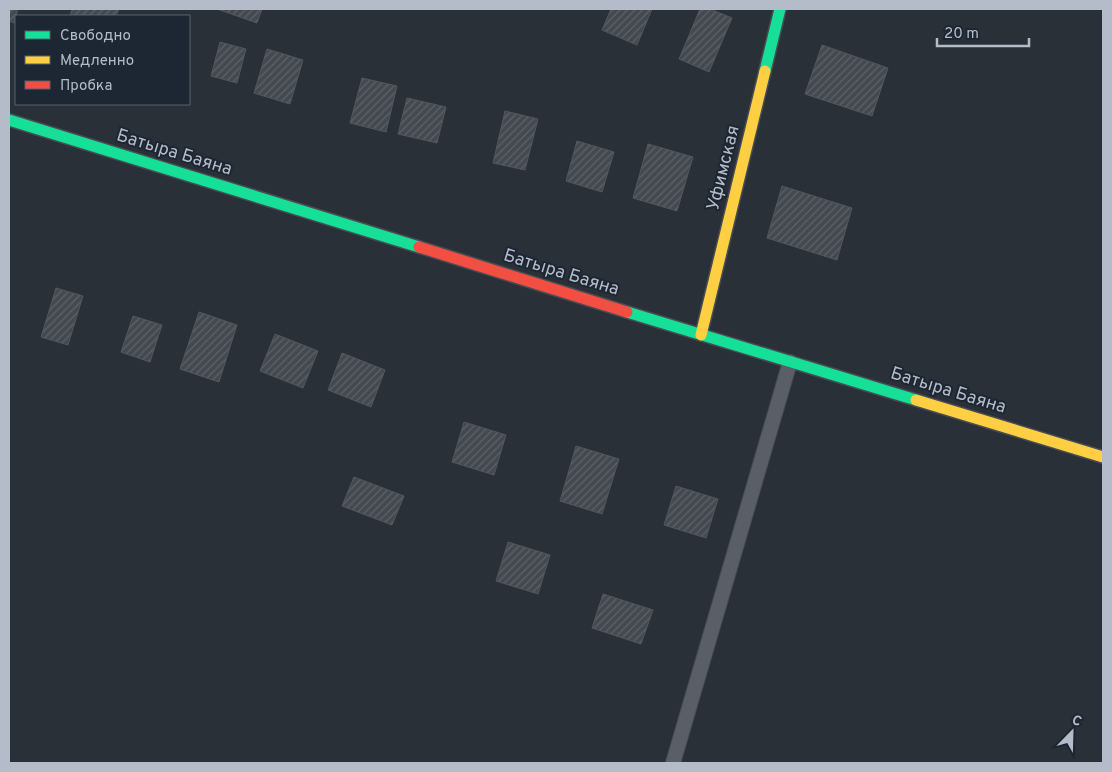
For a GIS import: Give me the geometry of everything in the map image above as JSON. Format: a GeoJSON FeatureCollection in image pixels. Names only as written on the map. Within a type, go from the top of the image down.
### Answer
{"type":"FeatureCollection","features":[{"type":"Feature","properties":{"kind":"street","name":"Уфимская"},"geometry":{"type":"LineString","coordinates":[[701,335],[780,9]]}},
{"type":"Feature","properties":{"kind":"street","name":"Батыра Баяна"},"geometry":{"type":"LineString","coordinates":[[9,120],[701,335],[1103,457]]}},
{"type":"Feature","properties":{"kind":"lane"},"geometry":{"type":"LineString","coordinates":[[673,763],[790,362]]}},
{"type":"Feature","properties":{"kind":"building"},"geometry":{"type":"Polygon","coordinates":[[[9,9],[18,9],[14,23],[9,21],[9,9]]]}},
{"type":"Feature","properties":{"kind":"building"},"geometry":{"type":"Polygon","coordinates":[[[72,9],[119,9],[116,15],[70,15],[72,9]]]}},
{"type":"Feature","properties":{"kind":"building"},"geometry":{"type":"Polygon","coordinates":[[[217,9],[262,9],[257,23],[217,9]]]}},
{"type":"Feature","properties":{"kind":"building"},"geometry":{"type":"Polygon","coordinates":[[[611,9],[652,9],[637,45],[602,30],[611,9]]]}},
{"type":"Feature","properties":{"kind":"building"},"geometry":{"type":"Polygon","coordinates":[[[700,9],[710,9],[732,18],[709,72],[679,59],[700,9]]]}},
{"type":"Feature","properties":{"kind":"building"},"geometry":{"type":"Polygon","coordinates":[[[220,42],[246,49],[237,83],[211,76],[220,42]]]}},
{"type":"Feature","properties":{"kind":"building"},"geometry":{"type":"Polygon","coordinates":[[[822,45],[888,68],[872,116],[805,94],[822,45]]]}},
{"type":"Feature","properties":{"kind":"building"},"geometry":{"type":"Polygon","coordinates":[[[267,49],[303,60],[290,104],[254,93],[267,49]]]}},
{"type":"Feature","properties":{"kind":"building"},"geometry":{"type":"Polygon","coordinates":[[[362,78],[397,86],[386,132],[350,123],[362,78]]]}},
{"type":"Feature","properties":{"kind":"building"},"geometry":{"type":"Polygon","coordinates":[[[407,98],[446,107],[437,143],[398,134],[407,98]]]}},
{"type":"Feature","properties":{"kind":"building"},"geometry":{"type":"Polygon","coordinates":[[[505,111],[538,119],[525,170],[493,163],[505,111]]]}},
{"type":"Feature","properties":{"kind":"building"},"geometry":{"type":"Polygon","coordinates":[[[577,141],[614,152],[602,192],[566,181],[577,141]]]}},
{"type":"Feature","properties":{"kind":"building"},"geometry":{"type":"Polygon","coordinates":[[[648,144],[693,157],[677,211],[633,198],[648,144]]]}},
{"type":"Feature","properties":{"kind":"building"},"geometry":{"type":"Polygon","coordinates":[[[782,186],[852,208],[837,260],[767,238],[782,186]]]}},
{"type":"Feature","properties":{"kind":"building"},"geometry":{"type":"Polygon","coordinates":[[[56,288],[83,296],[68,345],[41,337],[56,288]]]}},
{"type":"Feature","properties":{"kind":"building"},"geometry":{"type":"Polygon","coordinates":[[[199,312],[237,325],[219,382],[180,369],[199,312]]]}},
{"type":"Feature","properties":{"kind":"building"},"geometry":{"type":"Polygon","coordinates":[[[133,316],[162,325],[150,362],[121,352],[133,316]]]}},
{"type":"Feature","properties":{"kind":"building"},"geometry":{"type":"Polygon","coordinates":[[[275,334],[318,351],[303,388],[260,371],[275,334]]]}},
{"type":"Feature","properties":{"kind":"building"},"geometry":{"type":"Polygon","coordinates":[[[342,353],[385,370],[371,407],[328,390],[342,353]]]}},
{"type":"Feature","properties":{"kind":"building"},"geometry":{"type":"Polygon","coordinates":[[[464,422],[506,435],[494,475],[452,462],[464,422]]]}},
{"type":"Feature","properties":{"kind":"building"},"geometry":{"type":"Polygon","coordinates":[[[576,446],[619,459],[602,514],[560,501],[576,446]]]}},
{"type":"Feature","properties":{"kind":"building"},"geometry":{"type":"Polygon","coordinates":[[[354,477],[404,496],[392,525],[342,506],[354,477]]]}},
{"type":"Feature","properties":{"kind":"building"},"geometry":{"type":"Polygon","coordinates":[[[676,486],[718,499],[706,538],[664,525],[676,486]]]}},
{"type":"Feature","properties":{"kind":"building"},"geometry":{"type":"Polygon","coordinates":[[[508,542],[550,555],[538,594],[496,581],[508,542]]]}},
{"type":"Feature","properties":{"kind":"building"},"geometry":{"type":"Polygon","coordinates":[[[603,594],[653,610],[641,644],[592,628],[603,594]]]}},
{"type":"Feature","properties":{"kind":"traffic: fast"},"geometry":{"type":"LineString","coordinates":[[765,71],[780,9]]}},
{"type":"Feature","properties":{"kind":"traffic: fast"},"geometry":{"type":"LineString","coordinates":[[9,120],[419,247]]}},
{"type":"Feature","properties":{"kind":"traffic: fast"},"geometry":{"type":"LineString","coordinates":[[627,312],[916,400]]}},
{"type":"Feature","properties":{"kind":"traffic: slow"},"geometry":{"type":"LineString","coordinates":[[701,335],[765,71]]}},
{"type":"Feature","properties":{"kind":"traffic: slow"},"geometry":{"type":"LineString","coordinates":[[916,400],[1103,457]]}},
{"type":"Feature","properties":{"kind":"traffic: jam"},"geometry":{"type":"LineString","coordinates":[[419,247],[627,312]]}}]}
